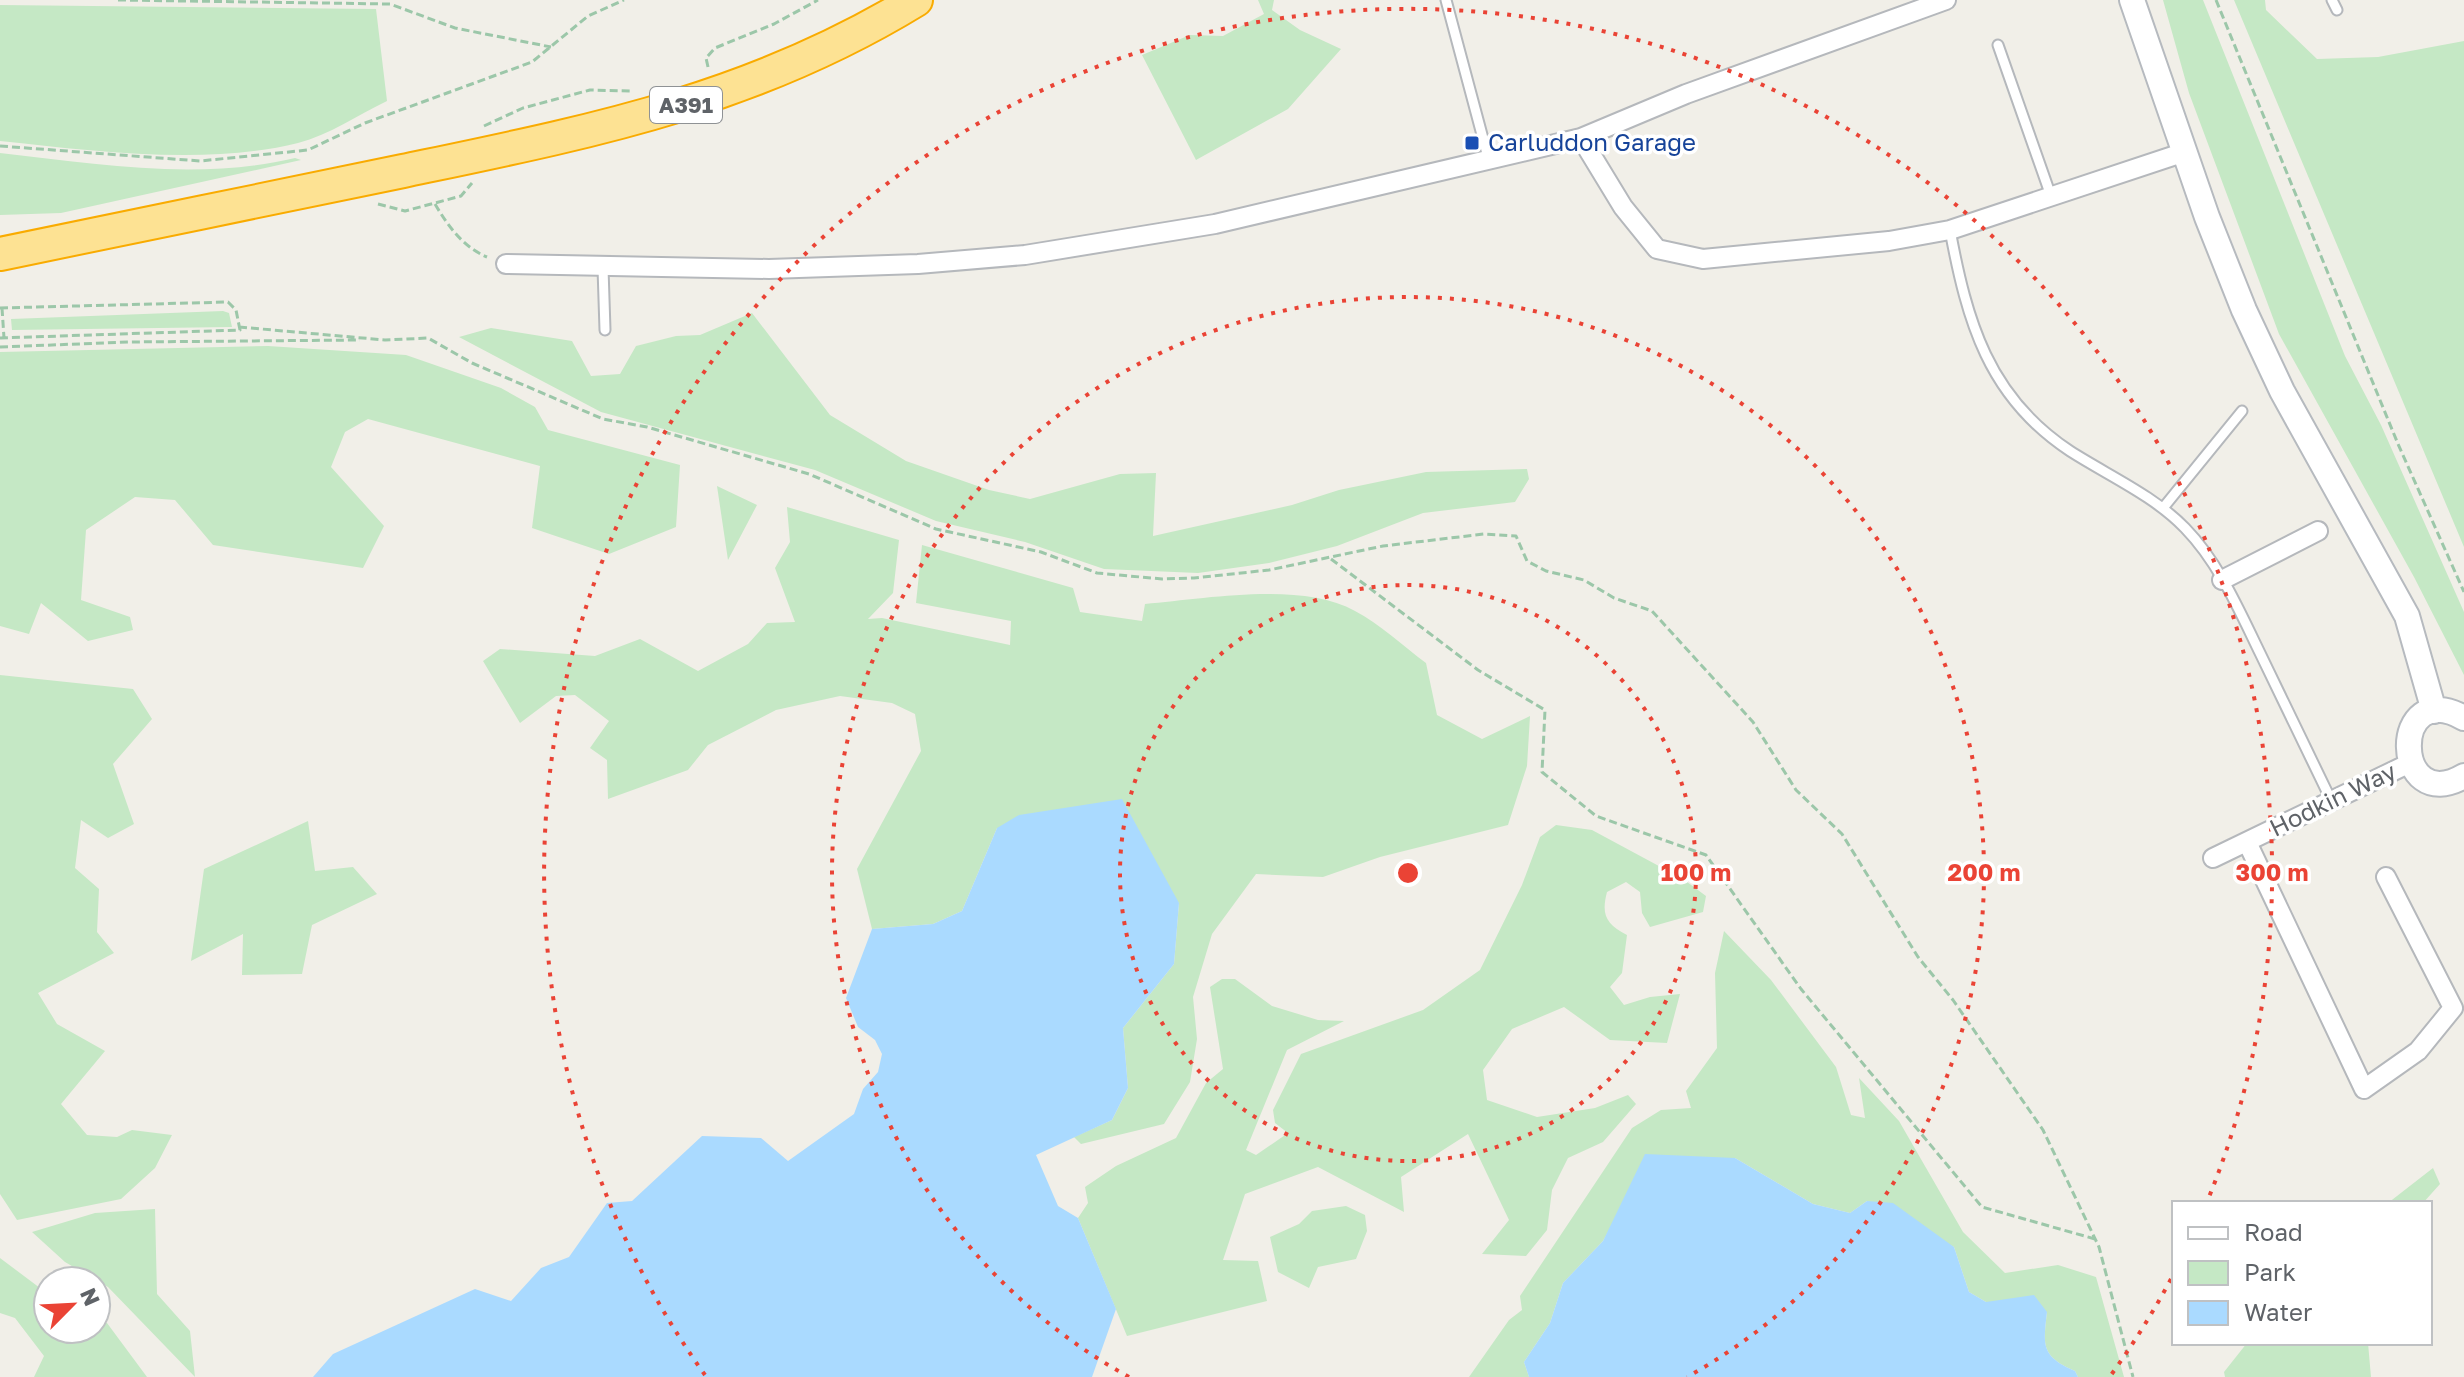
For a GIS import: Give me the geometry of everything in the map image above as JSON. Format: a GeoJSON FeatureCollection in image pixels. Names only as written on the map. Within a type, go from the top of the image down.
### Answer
{"type":"FeatureCollection","features":[{"type":"Feature","properties":{"kind":"highway","name":"A391"},"geometry":{"type":"LineString","coordinates":[[0,254],[564,138],[697,102],[788,68],[916,0]]}},
{"type":"Feature","properties":{"kind":"street"},"geometry":{"type":"LineString","coordinates":[[506,264],[769,269],[918,264],[1025,255],[1215,224],[1581,138],[1686,94],[1946,0]]}},
{"type":"Feature","properties":{"kind":"street"},"geometry":{"type":"LineString","coordinates":[[2132,0],[2244,310],[2282,391],[2407,616],[2434,711]]}},
{"type":"Feature","properties":{"kind":"street"},"geometry":{"type":"LineString","coordinates":[[1581,138],[1623,207],[1657,249],[1703,259],[1889,241],[1950,230],[2185,152]]}},
{"type":"Feature","properties":{"kind":"street"},"geometry":{"type":"LineString","coordinates":[[2222,580],[2318,531]]}},
{"type":"Feature","properties":{"kind":"street"},"geometry":{"type":"LineString","coordinates":[[2464,718],[2445,710],[2424,715],[2409,731],[2407,752],[2410,763],[2424,778],[2445,783],[2464,776]]}},
{"type":"Feature","properties":{"kind":"street","name":"Hodkin Way"},"geometry":{"type":"LineString","coordinates":[[2213,858],[2410,763]]}},
{"type":"Feature","properties":{"kind":"street"},"geometry":{"type":"LineString","coordinates":[[2247,842],[2364,1089],[2418,1051],[2453,1008],[2386,877]]}},
{"type":"Feature","properties":{"kind":"lane"},"geometry":{"type":"LineString","coordinates":[[1446,0],[1489,161]]}},
{"type":"Feature","properties":{"kind":"lane"},"geometry":{"type":"LineString","coordinates":[[2332,0],[2337,10]]}},
{"type":"Feature","properties":{"kind":"lane"},"geometry":{"type":"LineString","coordinates":[[1998,45],[2051,197]]}},
{"type":"Feature","properties":{"kind":"lane"},"geometry":{"type":"LineString","coordinates":[[1950,230],[1962,295],[1983,354],[2005,392],[2037,426],[2163,508],[2187,530],[2222,580],[2331,800]]}},
{"type":"Feature","properties":{"kind":"lane"},"geometry":{"type":"LineString","coordinates":[[603,268],[605,330]]}},
{"type":"Feature","properties":{"kind":"lane"},"geometry":{"type":"LineString","coordinates":[[2163,508],[2242,411]]}},
{"type":"Feature","properties":{"kind":"path"},"geometry":{"type":"LineString","coordinates":[[118,0],[390,4],[455,28],[551,47]]}},
{"type":"Feature","properties":{"kind":"path"},"geometry":{"type":"LineString","coordinates":[[0,146],[200,161],[308,150],[365,123],[532,62],[588,16],[624,0]]}},
{"type":"Feature","properties":{"kind":"path"},"geometry":{"type":"LineString","coordinates":[[710,73],[706,58],[715,48],[774,24],[818,0]]}},
{"type":"Feature","properties":{"kind":"path"},"geometry":{"type":"LineString","coordinates":[[2216,0],[2398,444],[2464,592]]}},
{"type":"Feature","properties":{"kind":"path"},"geometry":{"type":"LineString","coordinates":[[479,128],[523,108],[590,90],[607,93],[643,90]]}},
{"type":"Feature","properties":{"kind":"path"},"geometry":{"type":"LineString","coordinates":[[434,204],[449,226],[473,251],[506,264]]}},
{"type":"Feature","properties":{"kind":"path"},"geometry":{"type":"LineString","coordinates":[[228,302],[236,310],[239,327],[240,330],[2,338],[1,308],[228,302]]}},
{"type":"Feature","properties":{"kind":"path"},"geometry":{"type":"LineString","coordinates":[[239,327],[385,340]]}},
{"type":"Feature","properties":{"kind":"path"},"geometry":{"type":"LineString","coordinates":[[0,347],[428,338],[472,363],[603,419],[647,427],[809,474],[936,529],[1041,552],[1097,573],[1162,579],[1194,578],[1269,570],[1383,546],[1484,534],[1516,536],[1527,561],[1546,571],[1584,580],[1614,598],[1652,611],[1753,722],[1796,790],[1842,834],[1918,957],[1953,1000],[2043,1130],[2095,1239],[2133,1377]]}},
{"type":"Feature","properties":{"kind":"path"},"geometry":{"type":"LineString","coordinates":[[1330,558],[1478,670],[1545,710],[1542,772],[1596,816],[1706,855],[1801,989],[1982,1207],[2095,1239]]}},
{"type":"Feature","properties":{"kind":"green space"},"geometry":{"type":"Polygon","coordinates":[[[1258,0],[1274,0],[1272,10],[1300,30],[1341,49],[1288,109],[1196,160],[1142,55],[1190,35],[1223,36],[1264,14],[1258,0]]]}},
{"type":"Feature","properties":{"kind":"green space"},"geometry":{"type":"Polygon","coordinates":[[[2163,0],[2203,0],[2345,356],[2381,425],[2464,612],[2464,675],[2414,577],[2279,334],[2189,93],[2163,0]]]}},
{"type":"Feature","properties":{"kind":"green space"},"geometry":{"type":"Polygon","coordinates":[[[2234,0],[2265,0],[2266,10],[2317,59],[2378,57],[2464,41],[2464,547],[2234,0]]]}},
{"type":"Feature","properties":{"kind":"green space"},"geometry":{"type":"Polygon","coordinates":[[[0,5],[376,9],[387,101],[332,130],[298,143],[226,154],[150,154],[0,141],[0,5]]]}},
{"type":"Feature","properties":{"kind":"green space"},"geometry":{"type":"Polygon","coordinates":[[[0,153],[110,165],[185,169],[258,165],[295,158],[301,160],[61,213],[0,215],[0,153]]]}},
{"type":"Feature","properties":{"kind":"green space"},"geometry":{"type":"Polygon","coordinates":[[[229,313],[232,327],[12,330],[11,319],[229,313]]]}},
{"type":"Feature","properties":{"kind":"green space"},"geometry":{"type":"Polygon","coordinates":[[[752,313],[830,415],[906,461],[989,490],[1030,499],[1120,474],[1156,473],[1153,536],[1426,472],[1527,469],[1529,479],[1515,502],[1423,513],[1337,546],[1269,563],[1198,573],[1104,569],[1025,542],[936,521],[815,470],[601,412],[459,337],[491,328],[572,341],[591,376],[620,374],[636,346],[676,336],[700,335],[752,313]]]}},
{"type":"Feature","properties":{"kind":"green space"},"geometry":{"type":"Polygon","coordinates":[[[268,346],[406,355],[501,388],[535,407],[548,430],[680,465],[676,527],[609,554],[532,528],[540,466],[368,419],[345,432],[331,467],[384,526],[363,568],[213,545],[175,500],[135,497],[86,530],[81,600],[130,617],[133,630],[88,641],[41,603],[29,634],[0,626],[0,352],[268,346]]]}},
{"type":"Feature","properties":{"kind":"green space"},"geometry":{"type":"Polygon","coordinates":[[[717,486],[757,505],[728,560],[717,486]]]}},
{"type":"Feature","properties":{"kind":"green space"},"geometry":{"type":"Polygon","coordinates":[[[787,507],[899,540],[893,593],[868,619],[882,618],[1010,645],[1011,621],[916,603],[922,545],[1073,588],[1080,612],[1142,621],[1145,604],[1252,594],[1308,597],[1355,611],[1426,663],[1437,715],[1482,739],[1530,716],[1527,766],[1508,825],[1380,857],[1323,877],[1256,874],[1212,934],[1193,997],[1197,1039],[1190,1082],[1164,1124],[1081,1144],[1074,1137],[1112,1120],[1128,1088],[1123,1028],[1174,964],[1179,903],[997,828],[962,911],[933,924],[872,929],[857,869],[921,751],[915,714],[892,703],[840,696],[776,710],[708,745],[688,770],[608,799],[607,760],[590,748],[609,721],[575,695],[556,696],[520,723],[483,661],[500,649],[595,656],[640,639],[698,671],[748,644],[767,623],[795,622],[775,568],[790,542],[787,507]]]}},
{"type":"Feature","properties":{"kind":"green space"},"geometry":{"type":"Polygon","coordinates":[[[0,675],[133,689],[152,719],[113,764],[134,824],[108,838],[81,820],[75,868],[99,889],[97,932],[114,953],[38,993],[57,1024],[105,1051],[61,1104],[87,1135],[117,1137],[132,1130],[172,1135],[155,1168],[121,1199],[17,1220],[0,1194],[0,675]]]}},
{"type":"Feature","properties":{"kind":"green space"},"geometry":{"type":"Polygon","coordinates":[[[308,821],[315,871],[353,867],[377,894],[312,925],[302,974],[242,975],[243,934],[191,961],[204,869],[308,821]]]}},
{"type":"Feature","properties":{"kind":"green space"},"geometry":{"type":"Polygon","coordinates":[[[1556,825],[1592,830],[1683,879],[1706,896],[1703,912],[1650,927],[1642,913],[1640,892],[1626,882],[1607,892],[1607,918],[1627,935],[1622,973],[1610,987],[1624,1005],[1650,997],[1680,994],[1667,1043],[1610,1040],[1564,1007],[1512,1029],[1483,1070],[1487,1100],[1537,1117],[1595,1108],[1628,1095],[1636,1104],[1603,1142],[1568,1158],[1552,1190],[1547,1230],[1526,1256],[1482,1254],[1509,1220],[1468,1134],[1401,1177],[1404,1212],[1318,1167],[1245,1194],[1223,1260],[1258,1261],[1267,1301],[1127,1336],[1078,1218],[1088,1203],[1085,1187],[1116,1166],[1176,1138],[1206,1083],[1223,1069],[1210,987],[1222,979],[1235,979],[1272,1006],[1318,1020],[1344,1021],[1287,1050],[1246,1150],[1256,1155],[1288,1133],[1275,1123],[1273,1110],[1301,1054],[1423,1010],[1480,970],[1522,885],[1540,837],[1556,825]]]}},
{"type":"Feature","properties":{"kind":"green space"},"geometry":{"type":"Polygon","coordinates":[[[1724,931],[1771,980],[1836,1067],[1851,1115],[1865,1118],[1859,1078],[1899,1121],[1963,1232],[2005,1273],[2058,1265],[2096,1277],[2124,1377],[2078,1377],[2075,1371],[2050,1355],[2047,1349],[2047,1312],[1986,1302],[1969,1292],[1954,1247],[1867,1201],[1850,1213],[1813,1204],[1735,1158],[1622,1207],[1603,1241],[1563,1283],[1550,1323],[1524,1362],[1529,1377],[1469,1377],[1509,1320],[1522,1310],[1520,1296],[1632,1128],[1661,1110],[1691,1108],[1686,1091],[1717,1048],[1715,973],[1724,931]]]}},
{"type":"Feature","properties":{"kind":"green space"},"geometry":{"type":"Polygon","coordinates":[[[2433,1168],[2440,1184],[2425,1201],[2391,1201],[2433,1168]]]}},
{"type":"Feature","properties":{"kind":"green space"},"geometry":{"type":"Polygon","coordinates":[[[1346,1206],[1365,1215],[1367,1231],[1356,1259],[1318,1267],[1309,1288],[1278,1272],[1270,1237],[1299,1224],[1312,1211],[1346,1206]]]}},
{"type":"Feature","properties":{"kind":"green space"},"geometry":{"type":"Polygon","coordinates":[[[155,1209],[157,1294],[190,1331],[195,1377],[112,1291],[112,1265],[70,1265],[32,1232],[95,1213],[155,1209]]]}},
{"type":"Feature","properties":{"kind":"green space"},"geometry":{"type":"Polygon","coordinates":[[[0,1258],[32,1282],[32,1340],[15,1318],[0,1313],[0,1258]]]}},
{"type":"Feature","properties":{"kind":"green space"},"geometry":{"type":"Polygon","coordinates":[[[112,1330],[147,1377],[34,1377],[44,1356],[36,1345],[112,1345],[112,1330]]]}},
{"type":"Feature","properties":{"kind":"green space"},"geometry":{"type":"Polygon","coordinates":[[[2245,1345],[2368,1345],[2371,1377],[2225,1377],[2224,1372],[2245,1345]]]}},
{"type":"Feature","properties":{"kind":"water"},"geometry":{"type":"Polygon","coordinates":[[[1122,799],[1179,903],[1174,964],[1123,1028],[1128,1088],[1112,1120],[1036,1155],[1058,1206],[1078,1218],[1116,1309],[1092,1377],[313,1377],[333,1354],[475,1289],[511,1301],[541,1268],[569,1257],[607,1203],[632,1201],[702,1136],[761,1138],[788,1161],[854,1114],[863,1089],[878,1072],[882,1054],[875,1040],[858,1027],[846,998],[872,929],[933,924],[962,911],[997,828],[1019,815],[1122,799]]]}},
{"type":"Feature","properties":{"kind":"water"},"geometry":{"type":"Polygon","coordinates":[[[1645,1154],[1735,1158],[1813,1204],[1850,1213],[1867,1201],[1893,1203],[1954,1247],[1969,1292],[1986,1302],[2034,1295],[2047,1312],[2045,1342],[2050,1355],[2075,1371],[2078,1377],[1529,1377],[1524,1362],[1550,1323],[1563,1283],[1603,1241],[1645,1154]]]}},
{"type":"Feature","properties":{"kind":"place","name":"Carluddon Garage"},"geometry":{"type":"Point","coordinates":[1472,143]}}]}
